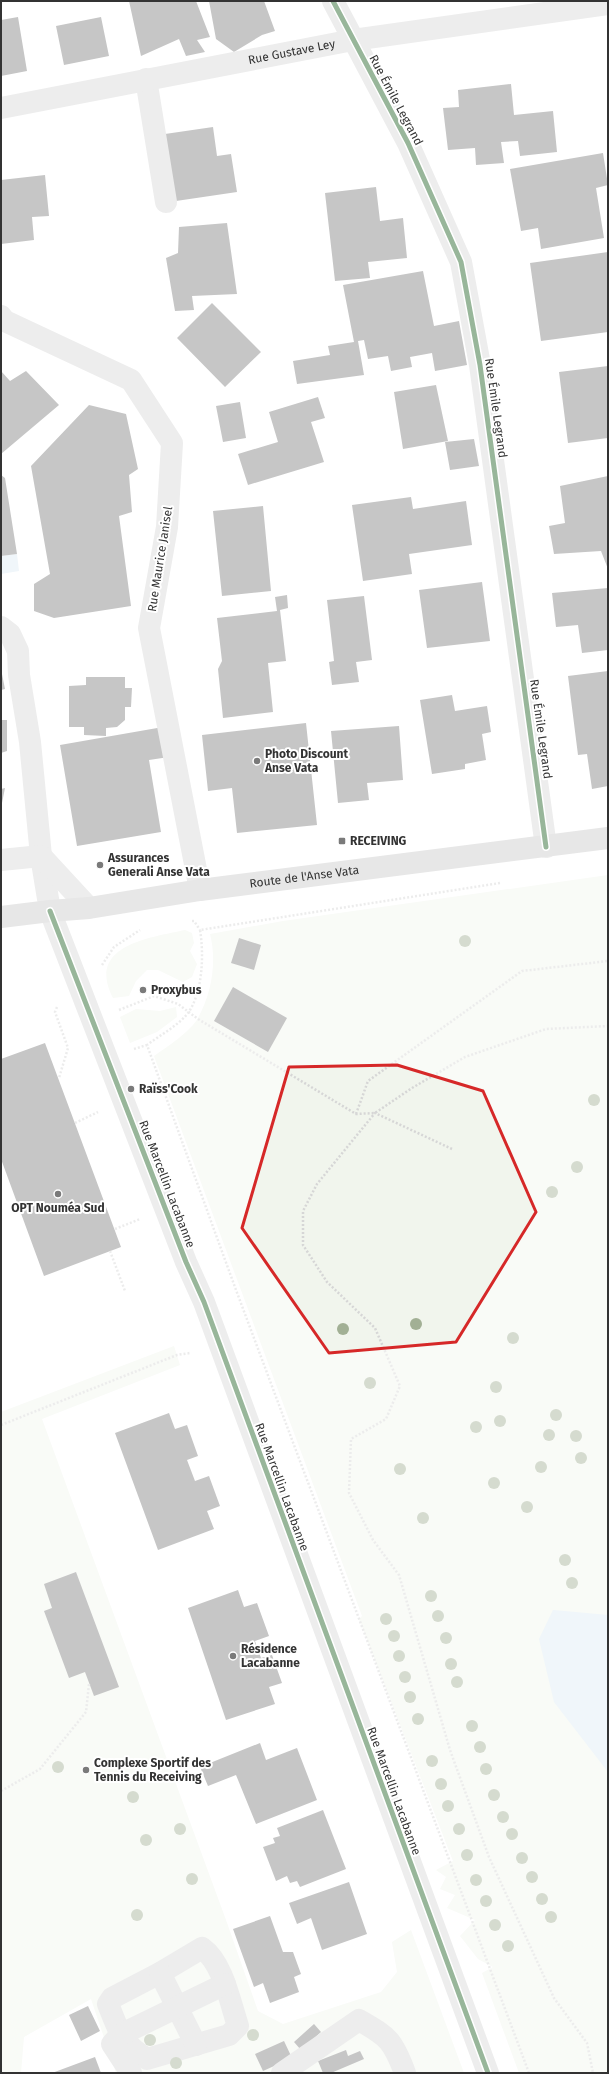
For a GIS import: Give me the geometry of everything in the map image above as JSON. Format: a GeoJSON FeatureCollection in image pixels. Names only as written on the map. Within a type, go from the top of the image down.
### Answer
{"type":"FeatureCollection","features":[{"type":"Feature","properties":{"kind":"main road","name":"Route de l'Anse Vata"},"geometry":{"type":"LineString","coordinates":[[1,917],[89,908],[200,890],[608,838]]}},
{"type":"Feature","properties":{"kind":"street","name":"Rue Émile Legrand"},"geometry":{"type":"LineString","coordinates":[[333,1],[408,143],[461,262],[480,365],[546,846]]}},
{"type":"Feature","properties":{"kind":"street","name":"Rue Gustave Ley"},"geometry":{"type":"LineString","coordinates":[[1,108],[353,40],[608,4]]}},
{"type":"Feature","properties":{"kind":"street"},"geometry":{"type":"LineString","coordinates":[[146,79],[166,202]]}},
{"type":"Feature","properties":{"kind":"street","name":"Rue Maurice Janisel"},"geometry":{"type":"LineString","coordinates":[[1,316],[5,321],[131,380],[172,443],[167,527],[149,628],[200,890]]}},
{"type":"Feature","properties":{"kind":"street","name":"Rue Marcellin Lacabanne"},"geometry":{"type":"LineString","coordinates":[[1,627],[10,634],[18,651],[19,675],[30,742],[41,856],[50,911],[184,1255],[204,1302],[488,2073]]}},
{"type":"Feature","properties":{"kind":"street"},"geometry":{"type":"LineString","coordinates":[[1,860],[41,856],[89,908]]}},
{"type":"Feature","properties":{"kind":"street"},"geometry":{"type":"LineString","coordinates":[[202,1948],[211,1954],[224,1984],[238,2026],[229,2035],[146,2059],[131,2049],[120,2034],[108,2004],[112,1998],[160,1973],[202,1948]]}},
{"type":"Feature","properties":{"kind":"street"},"geometry":{"type":"LineString","coordinates":[[160,1973],[196,2045]]}},
{"type":"Feature","properties":{"kind":"street"},"geometry":{"type":"LineString","coordinates":[[131,2073],[112,2044],[120,2034],[224,1984]]}},
{"type":"Feature","properties":{"kind":"street"},"geometry":{"type":"LineString","coordinates":[[282,2073],[359,2020],[381,2033],[396,2049],[405,2073]]}},
{"type":"Feature","properties":{"kind":"street"},"geometry":{"type":"LineString","coordinates":[[381,2033],[389,2052],[392,2073]]}},
{"type":"Feature","properties":{"kind":"path"},"geometry":{"type":"LineString","coordinates":[[200,930],[505,882]]}},
{"type":"Feature","properties":{"kind":"path"},"geometry":{"type":"LineString","coordinates":[[128,1051],[147,1045],[179,1022],[188,1012],[200,982],[203,944],[200,930],[194,921],[187,922]]}},
{"type":"Feature","properties":{"kind":"path"},"geometry":{"type":"LineString","coordinates":[[102,971],[102,965],[114,947],[141,929]]}},
{"type":"Feature","properties":{"kind":"path"},"geometry":{"type":"LineString","coordinates":[[356,1114],[368,1081],[522,971],[608,961]]}},
{"type":"Feature","properties":{"kind":"path"},"geometry":{"type":"LineString","coordinates":[[113,1012],[154,996],[178,1004],[188,1012],[356,1114],[375,1113],[452,1149]]}},
{"type":"Feature","properties":{"kind":"path"},"geometry":{"type":"LineString","coordinates":[[59,1001],[55,1012],[68,1048],[59,1078]]}},
{"type":"Feature","properties":{"kind":"path"},"geometry":{"type":"LineString","coordinates":[[593,2073],[587,2043],[554,1998],[489,1857],[450,1750],[399,1575],[373,1540],[349,1492],[351,1439],[386,1419],[400,1386],[375,1328],[327,1282],[303,1245],[303,1211],[317,1184],[375,1113],[412,1088],[465,1057],[546,1029],[608,1026]]}},
{"type":"Feature","properties":{"kind":"path"},"geometry":{"type":"LineString","coordinates":[[147,1045],[236,1290],[530,2073]]}},
{"type":"Feature","properties":{"kind":"path"},"geometry":{"type":"LineString","coordinates":[[75,1123],[101,1111]]}},
{"type":"Feature","properties":{"kind":"path"},"geometry":{"type":"LineString","coordinates":[[115,1229],[140,1218]]}},
{"type":"Feature","properties":{"kind":"path"},"geometry":{"type":"LineString","coordinates":[[110,1251],[125,1291]]}},
{"type":"Feature","properties":{"kind":"path"},"geometry":{"type":"LineString","coordinates":[[1,1425],[177,1355],[190,1353]]}},
{"type":"Feature","properties":{"kind":"path"},"geometry":{"type":"LineString","coordinates":[[1,1791],[40,1769],[86,1712],[89,1684]]}},
{"type":"Feature","properties":{"kind":"highlighted area"},"geometry":{"type":"Polygon","coordinates":[[[397,1065],[483,1091],[536,1212],[456,1342],[329,1353],[242,1228],[289,1067],[397,1065]]]}},
{"type":"Feature","properties":{"kind":"shaded area"},"geometry":{"type":"Polygon","coordinates":[[[17,554],[19,571],[1,574],[1,556],[17,554]]]}},
{"type":"Feature","properties":{"kind":"shaded area"},"geometry":{"type":"Polygon","coordinates":[[[608,875],[608,2073],[519,2073],[482,1973],[493,1967],[478,1959],[460,1936],[475,1920],[447,1908],[455,1895],[440,1889],[446,1877],[436,1870],[453,1861],[359,1619],[362,1616],[154,1056],[190,1029],[203,1008],[212,977],[213,955],[210,934],[283,921],[608,875]]]}},
{"type":"Feature","properties":{"kind":"shaded area"},"geometry":{"type":"Polygon","coordinates":[[[185,930],[192,933],[194,943],[190,951],[197,964],[192,977],[183,982],[158,970],[147,970],[136,981],[129,996],[113,998],[107,980],[108,967],[114,956],[125,948],[139,941],[185,930]]]}},
{"type":"Feature","properties":{"kind":"shaded area"},"geometry":{"type":"Polygon","coordinates":[[[176,1007],[177,1017],[157,1032],[130,1043],[120,1017],[136,1009],[160,1011],[176,1007]]]}},
{"type":"Feature","properties":{"kind":"shaded area","name":"Complexe Sportif des Tennis du Receiving"},"geometry":{"type":"Polygon","coordinates":[[[174,1346],[180,1365],[42,1419],[258,2011],[283,2024],[381,1992],[397,1972],[392,1942],[411,1930],[464,2073],[116,2073],[91,1999],[24,2037],[21,2073],[1,2073],[1,1412],[174,1346]]]}},
{"type":"Feature","properties":{"kind":"shaded area"},"geometry":{"type":"Polygon","coordinates":[[[553,1610],[608,1615],[608,1772],[554,1702],[539,1639],[553,1610]]]}},
{"type":"Feature","properties":{"kind":"building"},"geometry":{"type":"Polygon","coordinates":[[[129,1],[196,1],[210,37],[197,40],[205,52],[186,56],[179,39],[141,56],[129,1]]]}},
{"type":"Feature","properties":{"kind":"building"},"geometry":{"type":"Polygon","coordinates":[[[209,1],[264,1],[275,31],[262,35],[234,52],[216,39],[209,1]]]}},
{"type":"Feature","properties":{"kind":"building"},"geometry":{"type":"Polygon","coordinates":[[[18,17],[27,71],[1,76],[1,20],[18,17]]]}},
{"type":"Feature","properties":{"kind":"building"},"geometry":{"type":"Polygon","coordinates":[[[101,17],[109,56],[64,65],[56,26],[101,17]]]}},
{"type":"Feature","properties":{"kind":"building"},"geometry":{"type":"Polygon","coordinates":[[[511,84],[514,115],[553,111],[557,152],[520,156],[518,141],[501,142],[504,163],[476,165],[475,148],[448,150],[443,108],[459,107],[458,90],[511,84]]]}},
{"type":"Feature","properties":{"kind":"building"},"geometry":{"type":"Polygon","coordinates":[[[213,127],[217,156],[231,154],[237,192],[176,201],[165,134],[213,127]]]}},
{"type":"Feature","properties":{"kind":"building"},"geometry":{"type":"Polygon","coordinates":[[[603,153],[608,185],[596,188],[604,238],[541,249],[538,228],[521,231],[510,169],[603,153]]]}},
{"type":"Feature","properties":{"kind":"building"},"geometry":{"type":"Polygon","coordinates":[[[45,175],[49,216],[32,217],[34,240],[1,244],[1,180],[45,175]]]}},
{"type":"Feature","properties":{"kind":"building"},"geometry":{"type":"Polygon","coordinates":[[[376,187],[380,221],[403,218],[407,258],[368,262],[370,278],[335,281],[325,193],[376,187]]]}},
{"type":"Feature","properties":{"kind":"building"},"geometry":{"type":"Polygon","coordinates":[[[227,223],[237,294],[192,296],[194,310],[175,311],[166,258],[178,253],[179,227],[227,223]]]}},
{"type":"Feature","properties":{"kind":"building"},"geometry":{"type":"Polygon","coordinates":[[[608,252],[608,332],[541,341],[530,263],[608,252]]]}},
{"type":"Feature","properties":{"kind":"building"},"geometry":{"type":"Polygon","coordinates":[[[423,271],[434,326],[459,321],[467,365],[435,371],[432,353],[410,357],[412,367],[391,371],[388,356],[368,359],[364,340],[358,341],[364,375],[297,384],[293,361],[330,355],[328,346],[354,342],[343,285],[423,271]]]}},
{"type":"Feature","properties":{"kind":"building"},"geometry":{"type":"Polygon","coordinates":[[[212,303],[261,352],[225,387],[177,338],[212,303]]]}},
{"type":"Feature","properties":{"kind":"building"},"geometry":{"type":"Polygon","coordinates":[[[608,366],[608,438],[568,443],[559,372],[608,366]]]}},
{"type":"Feature","properties":{"kind":"building"},"geometry":{"type":"Polygon","coordinates":[[[1,371],[10,381],[26,371],[59,405],[1,454],[1,371]]]}},
{"type":"Feature","properties":{"kind":"building"},"geometry":{"type":"Polygon","coordinates":[[[436,385],[448,441],[403,449],[394,392],[436,385]]]}},
{"type":"Feature","properties":{"kind":"building"},"geometry":{"type":"Polygon","coordinates":[[[318,397],[325,418],[311,422],[324,462],[248,485],[238,454],[278,442],[269,412],[318,397]]]}},
{"type":"Feature","properties":{"kind":"building"},"geometry":{"type":"Polygon","coordinates":[[[240,402],[246,438],[223,442],[216,406],[240,402]]]}},
{"type":"Feature","properties":{"kind":"building"},"geometry":{"type":"Polygon","coordinates":[[[89,405],[126,414],[138,469],[129,475],[132,512],[119,516],[131,606],[54,618],[34,611],[34,584],[50,574],[31,466],[89,405]]]}},
{"type":"Feature","properties":{"kind":"building"},"geometry":{"type":"Polygon","coordinates":[[[474,439],[479,466],[450,470],[445,442],[474,439]]]}},
{"type":"Feature","properties":{"kind":"building"},"geometry":{"type":"Polygon","coordinates":[[[1,475],[5,478],[17,554],[1,556],[1,475]]]}},
{"type":"Feature","properties":{"kind":"building"},"geometry":{"type":"Polygon","coordinates":[[[608,476],[608,569],[601,551],[554,554],[549,526],[565,523],[560,486],[608,476]]]}},
{"type":"Feature","properties":{"kind":"building"},"geometry":{"type":"Polygon","coordinates":[[[411,497],[413,509],[466,501],[472,545],[409,554],[412,574],[363,581],[352,505],[411,497]]]}},
{"type":"Feature","properties":{"kind":"building"},"geometry":{"type":"Polygon","coordinates":[[[263,506],[271,591],[222,596],[213,511],[263,506]]]}},
{"type":"Feature","properties":{"kind":"building"},"geometry":{"type":"Polygon","coordinates":[[[482,582],[490,641],[427,648],[419,590],[482,582]]]}},
{"type":"Feature","properties":{"kind":"building"},"geometry":{"type":"Polygon","coordinates":[[[608,588],[608,650],[582,653],[578,625],[556,627],[552,593],[608,588]]]}},
{"type":"Feature","properties":{"kind":"building"},"geometry":{"type":"Polygon","coordinates":[[[287,595],[288,608],[280,610],[286,661],[268,663],[273,712],[223,718],[218,669],[222,661],[217,618],[277,611],[275,597],[287,595]]]}},
{"type":"Feature","properties":{"kind":"building"},"geometry":{"type":"Polygon","coordinates":[[[364,596],[372,660],[356,662],[359,682],[332,685],[329,662],[334,661],[327,600],[364,596]]]}},
{"type":"Feature","properties":{"kind":"building"},"geometry":{"type":"Polygon","coordinates":[[[1,669],[5,689],[1,690],[1,669]]]}},
{"type":"Feature","properties":{"kind":"building"},"geometry":{"type":"Polygon","coordinates":[[[608,671],[608,786],[592,789],[587,754],[578,755],[568,676],[608,671]]]}},
{"type":"Feature","properties":{"kind":"building"},"geometry":{"type":"Polygon","coordinates":[[[86,677],[125,677],[125,688],[132,688],[131,707],[125,707],[125,720],[117,727],[106,728],[106,736],[84,735],[84,727],[69,727],[69,686],[86,685],[86,677]]]}},
{"type":"Feature","properties":{"kind":"building"},"geometry":{"type":"Polygon","coordinates":[[[452,695],[455,711],[487,706],[491,732],[482,734],[486,760],[465,764],[465,769],[432,774],[420,700],[452,695]]]}},
{"type":"Feature","properties":{"kind":"building"},"geometry":{"type":"Polygon","coordinates":[[[1,720],[7,720],[7,751],[1,753],[1,720]]]}},
{"type":"Feature","properties":{"kind":"building","name":"Photo Discount Anse Vata"},"geometry":{"type":"Polygon","coordinates":[[[306,723],[317,825],[237,833],[232,788],[208,791],[202,735],[306,723]]]}},
{"type":"Feature","properties":{"kind":"building"},"geometry":{"type":"Polygon","coordinates":[[[399,726],[403,780],[367,783],[369,800],[338,803],[331,731],[399,726]]]}},
{"type":"Feature","properties":{"kind":"building"},"geometry":{"type":"Polygon","coordinates":[[[163,727],[169,757],[149,760],[161,832],[77,846],[60,745],[163,727]]]}},
{"type":"Feature","properties":{"kind":"building"},"geometry":{"type":"Polygon","coordinates":[[[5,788],[2,803],[1,803],[1,789],[5,788]]]}},
{"type":"Feature","properties":{"kind":"building"},"geometry":{"type":"Polygon","coordinates":[[[239,938],[261,945],[254,970],[231,963],[239,938]]]}},
{"type":"Feature","properties":{"kind":"building"},"geometry":{"type":"Polygon","coordinates":[[[233,987],[287,1018],[268,1052],[214,1021],[233,987]]]}},
{"type":"Feature","properties":{"kind":"building","name":"OPT Nouméa Sud"},"geometry":{"type":"Polygon","coordinates":[[[45,1043],[121,1247],[44,1276],[1,1159],[1,1059],[45,1043]]]}},
{"type":"Feature","properties":{"kind":"building"},"geometry":{"type":"Polygon","coordinates":[[[169,1413],[175,1429],[187,1425],[198,1456],[187,1460],[195,1481],[209,1476],[220,1506],[207,1511],[214,1529],[158,1550],[115,1433],[169,1413]]]}},
{"type":"Feature","properties":{"kind":"building"},"geometry":{"type":"Polygon","coordinates":[[[76,1572],[119,1687],[94,1696],[85,1672],[69,1678],[44,1611],[52,1608],[44,1584],[76,1572]]]}},
{"type":"Feature","properties":{"kind":"building","name":"Résidence Lacabanne"},"geometry":{"type":"Polygon","coordinates":[[[238,1590],[244,1607],[257,1603],[269,1636],[255,1641],[261,1658],[272,1655],[282,1683],[269,1687],[275,1704],[226,1720],[188,1608],[238,1590]]]}},
{"type":"Feature","properties":{"kind":"building"},"geometry":{"type":"Polygon","coordinates":[[[260,1743],[266,1760],[297,1748],[317,1800],[256,1824],[236,1775],[208,1786],[200,1767],[260,1743]]]}},
{"type":"Feature","properties":{"kind":"building"},"geometry":{"type":"Polygon","coordinates":[[[323,1810],[346,1869],[300,1887],[297,1881],[290,1883],[287,1876],[276,1881],[263,1847],[275,1843],[273,1838],[280,1836],[277,1828],[323,1810]]]}},
{"type":"Feature","properties":{"kind":"building"},"geometry":{"type":"Polygon","coordinates":[[[349,1882],[367,1934],[322,1950],[311,1918],[297,1924],[289,1903],[349,1882]]]}},
{"type":"Feature","properties":{"kind":"building"},"geometry":{"type":"Polygon","coordinates":[[[270,1916],[283,1952],[293,1952],[301,1974],[294,1977],[299,1992],[270,2003],[263,1983],[254,1987],[233,1929],[270,1916]]]}},
{"type":"Feature","properties":{"kind":"building"},"geometry":{"type":"Polygon","coordinates":[[[88,2006],[100,2031],[81,2041],[69,2015],[88,2006]]]}},
{"type":"Feature","properties":{"kind":"building"},"geometry":{"type":"Polygon","coordinates":[[[314,2024],[321,2032],[301,2050],[294,2042],[314,2024]]]}},
{"type":"Feature","properties":{"kind":"building"},"geometry":{"type":"Polygon","coordinates":[[[284,2041],[292,2058],[263,2071],[255,2054],[284,2041]]]}},
{"type":"Feature","properties":{"kind":"building"},"geometry":{"type":"Polygon","coordinates":[[[346,2050],[348,2056],[360,2051],[364,2059],[331,2073],[323,2073],[318,2061],[346,2050]]]}},
{"type":"Feature","properties":{"kind":"building"},"geometry":{"type":"Polygon","coordinates":[[[95,2057],[101,2073],[52,2073],[95,2057]]]}},
{"type":"Feature","properties":{"kind":"cycle path"},"geometry":{"type":"LineString","coordinates":[[333,1],[408,143],[461,262],[480,365],[546,847]]}},
{"type":"Feature","properties":{"kind":"cycle path"},"geometry":{"type":"LineString","coordinates":[[50,911],[186,1262],[204,1302],[488,2073]]}},
{"type":"Feature","properties":{"kind":"place","name":"Photo Discount Anse Vata"},"geometry":{"type":"Point","coordinates":[257,761]}},
{"type":"Feature","properties":{"kind":"place","name":"RECEIVING"},"geometry":{"type":"Point","coordinates":[342,841]}},
{"type":"Feature","properties":{"kind":"place","name":"Assurances Generali Anse Vata"},"geometry":{"type":"Point","coordinates":[100,865]}},
{"type":"Feature","properties":{"kind":"place","name":"Proxybus"},"geometry":{"type":"Point","coordinates":[143,990]}},
{"type":"Feature","properties":{"kind":"place","name":"Raïss'Cook"},"geometry":{"type":"Point","coordinates":[131,1089]}},
{"type":"Feature","properties":{"kind":"place","name":"OPT Nouméa Sud"},"geometry":{"type":"Point","coordinates":[58,1194]}},
{"type":"Feature","properties":{"kind":"place","name":"Résidence Lacabanne"},"geometry":{"type":"Point","coordinates":[233,1656]}},
{"type":"Feature","properties":{"kind":"place","name":"Complexe Sportif des Tennis du Receiving"},"geometry":{"type":"Point","coordinates":[86,1770]}}]}
